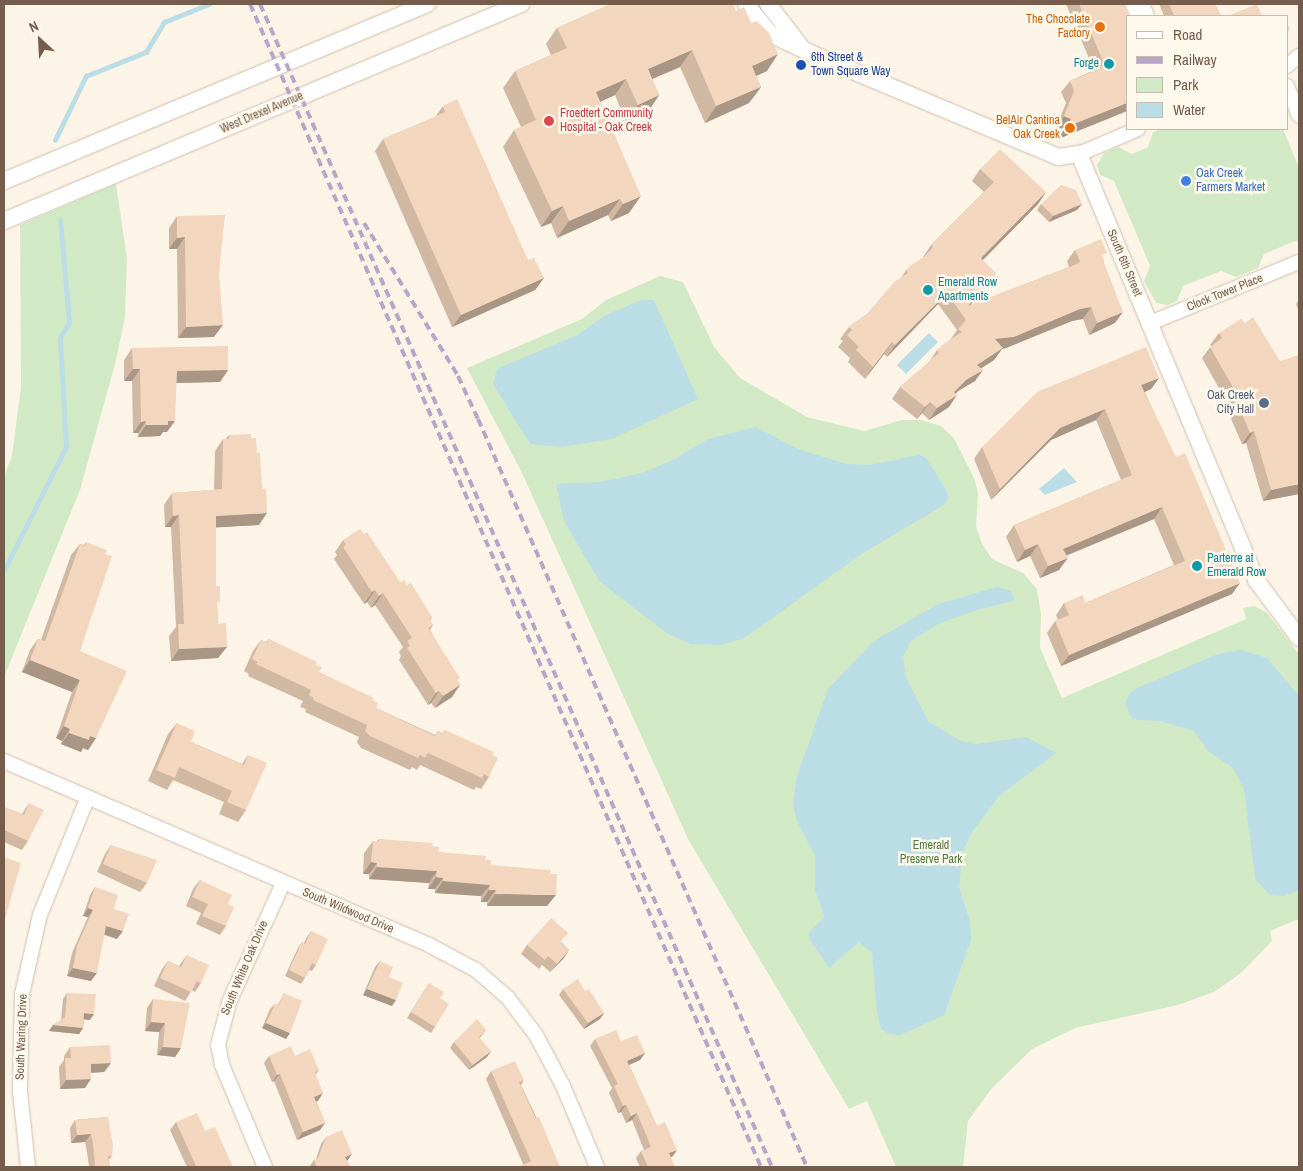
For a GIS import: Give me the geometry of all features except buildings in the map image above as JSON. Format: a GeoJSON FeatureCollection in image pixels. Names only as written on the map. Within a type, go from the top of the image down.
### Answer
{"type":"FeatureCollection","features":[{"type":"Feature","properties":{"kind":"street"},"geometry":{"type":"LineString","coordinates":[[4,182],[428,4]]}},
{"type":"Feature","properties":{"kind":"street","name":"West Drexel Avenue"},"geometry":{"type":"LineString","coordinates":[[4,222],[521,4]]}},
{"type":"Feature","properties":{"kind":"street"},"geometry":{"type":"LineString","coordinates":[[746,4],[770,34],[1059,157],[1079,154],[1136,130]]}},
{"type":"Feature","properties":{"kind":"street"},"geometry":{"type":"LineString","coordinates":[[768,4],[802,49]]}},
{"type":"Feature","properties":{"kind":"street"},"geometry":{"type":"LineString","coordinates":[[1288,65],[1299,56]]}},
{"type":"Feature","properties":{"kind":"street"},"geometry":{"type":"LineString","coordinates":[[1288,88],[1299,116]]}},
{"type":"Feature","properties":{"kind":"street","name":"South 6th Street"},"geometry":{"type":"LineString","coordinates":[[1079,154],[1256,580],[1299,638]]}},
{"type":"Feature","properties":{"kind":"street","name":"Clock Tower Place"},"geometry":{"type":"LineString","coordinates":[[1150,324],[1299,262]]}},
{"type":"Feature","properties":{"kind":"street","name":"South Wildwood Drive"},"geometry":{"type":"LineString","coordinates":[[4,761],[457,958],[495,985],[524,1018],[549,1056],[597,1167]]}},
{"type":"Feature","properties":{"kind":"street","name":"South Waring Drive"},"geometry":{"type":"LineString","coordinates":[[28,1167],[19,1059],[23,987],[40,915],[88,797]]}},
{"type":"Feature","properties":{"kind":"street","name":"South White Oak Drive"},"geometry":{"type":"LineString","coordinates":[[265,1167],[222,1065],[218,1044],[230,1000],[283,883]]}},
{"type":"Feature","properties":{"kind":"green space"},"geometry":{"type":"Polygon","coordinates":[[[1158,130],[1283,130],[1299,168],[1299,242],[1295,241],[1264,254],[1258,268],[1236,277],[1221,271],[1183,286],[1177,301],[1168,305],[1156,303],[1144,281],[1150,266],[1114,181],[1100,175],[1097,165],[1104,153],[1118,147],[1132,154],[1148,147],[1153,132],[1158,130]]]}},
{"type":"Feature","properties":{"kind":"green space"},"geometry":{"type":"Polygon","coordinates":[[[116,184],[127,258],[125,318],[115,364],[80,490],[4,677],[4,477],[12,455],[21,387],[20,225],[116,184]]]}},
{"type":"Feature","properties":{"kind":"green space","name":"Emerald Preserve Park"},"geometry":{"type":"Polygon","coordinates":[[[660,276],[683,282],[714,347],[740,378],[807,417],[864,431],[902,420],[921,420],[941,426],[954,438],[975,480],[978,494],[976,526],[982,544],[992,559],[1023,573],[1037,589],[1041,614],[1040,648],[1062,698],[1246,619],[1243,608],[1254,606],[1266,612],[1299,654],[1299,919],[1270,931],[1272,941],[1241,973],[1214,992],[1178,1005],[1075,1028],[1032,1049],[992,1088],[968,1121],[963,1167],[896,1167],[867,1101],[849,1109],[689,841],[522,473],[467,368],[582,319],[606,300],[660,276]]]}},
{"type":"Feature","properties":{"kind":"water"},"geometry":{"type":"Polygon","coordinates":[[[641,300],[654,300],[698,399],[612,439],[561,447],[530,444],[493,384],[497,369],[577,335],[606,315],[641,300]]]}},
{"type":"Feature","properties":{"kind":"water"},"geometry":{"type":"Polygon","coordinates":[[[929,333],[938,342],[906,374],[897,365],[929,333]]]}},
{"type":"Feature","properties":{"kind":"water"},"geometry":{"type":"Polygon","coordinates":[[[756,427],[800,450],[847,464],[868,465],[920,455],[926,458],[947,491],[948,499],[944,505],[863,553],[743,639],[718,645],[691,644],[668,634],[599,581],[564,521],[556,484],[600,482],[642,473],[673,460],[708,439],[756,427]]]}},
{"type":"Feature","properties":{"kind":"water"},"geometry":{"type":"Polygon","coordinates":[[[1064,468],[1077,482],[1045,495],[1039,489],[1064,468]]]}},
{"type":"Feature","properties":{"kind":"water"},"geometry":{"type":"Polygon","coordinates":[[[997,587],[1011,591],[1014,601],[977,610],[938,624],[911,641],[903,657],[906,678],[929,722],[961,741],[977,744],[1026,737],[1056,753],[999,796],[972,832],[963,851],[959,887],[970,922],[971,940],[944,1015],[900,1035],[889,1034],[881,1029],[877,1012],[872,953],[859,942],[829,968],[810,940],[809,933],[824,917],[815,889],[815,856],[796,819],[793,803],[797,776],[828,689],[874,641],[938,604],[997,587]]]}},
{"type":"Feature","properties":{"kind":"water"},"geometry":{"type":"Polygon","coordinates":[[[1240,650],[1267,658],[1299,696],[1299,890],[1285,896],[1270,895],[1255,879],[1244,789],[1233,768],[1208,751],[1194,731],[1160,721],[1138,720],[1131,717],[1125,703],[1130,693],[1137,688],[1218,654],[1240,650]]]}},
{"type":"Feature","properties":{"kind":"waterway"},"geometry":{"type":"LineString","coordinates":[[55,140],[86,76],[146,52],[164,22],[209,4]]}},
{"type":"Feature","properties":{"kind":"waterway"},"geometry":{"type":"LineString","coordinates":[[4,570],[66,447],[60,338],[69,323],[60,220]]}},
{"type":"Feature","properties":{"kind":"railway"},"geometry":{"type":"LineString","coordinates":[[250,4],[761,1167]]}},
{"type":"Feature","properties":{"kind":"railway"},"geometry":{"type":"LineString","coordinates":[[260,4],[772,1167]]}},
{"type":"Feature","properties":{"kind":"railway"},"geometry":{"type":"LineString","coordinates":[[364,223],[458,376],[807,1167]]}},
{"type":"Feature","properties":{"kind":"place","name":"The Chocolate Factory"},"geometry":{"type":"Point","coordinates":[1100,27]}},
{"type":"Feature","properties":{"kind":"place","name":"Forge"},"geometry":{"type":"Point","coordinates":[1109,64]}},
{"type":"Feature","properties":{"kind":"place","name":"6th Street & Town Square Way"},"geometry":{"type":"Point","coordinates":[801,65]}},
{"type":"Feature","properties":{"kind":"place","name":"Froedtert Community Hospital - Oak Creek"},"geometry":{"type":"Point","coordinates":[549,121]}},
{"type":"Feature","properties":{"kind":"place","name":"BelAir Cantina Oak Creek"},"geometry":{"type":"Point","coordinates":[1070,128]}},
{"type":"Feature","properties":{"kind":"place","name":"Oak Creek Farmers Market"},"geometry":{"type":"Point","coordinates":[1186,181]}},
{"type":"Feature","properties":{"kind":"place","name":"Emerald Row Apartments"},"geometry":{"type":"Point","coordinates":[928,290]}},
{"type":"Feature","properties":{"kind":"place","name":"Oak Creek City Hall"},"geometry":{"type":"Point","coordinates":[1264,403]}},
{"type":"Feature","properties":{"kind":"place","name":"Parterre at Emerald Row"},"geometry":{"type":"Point","coordinates":[1197,566]}}]}
